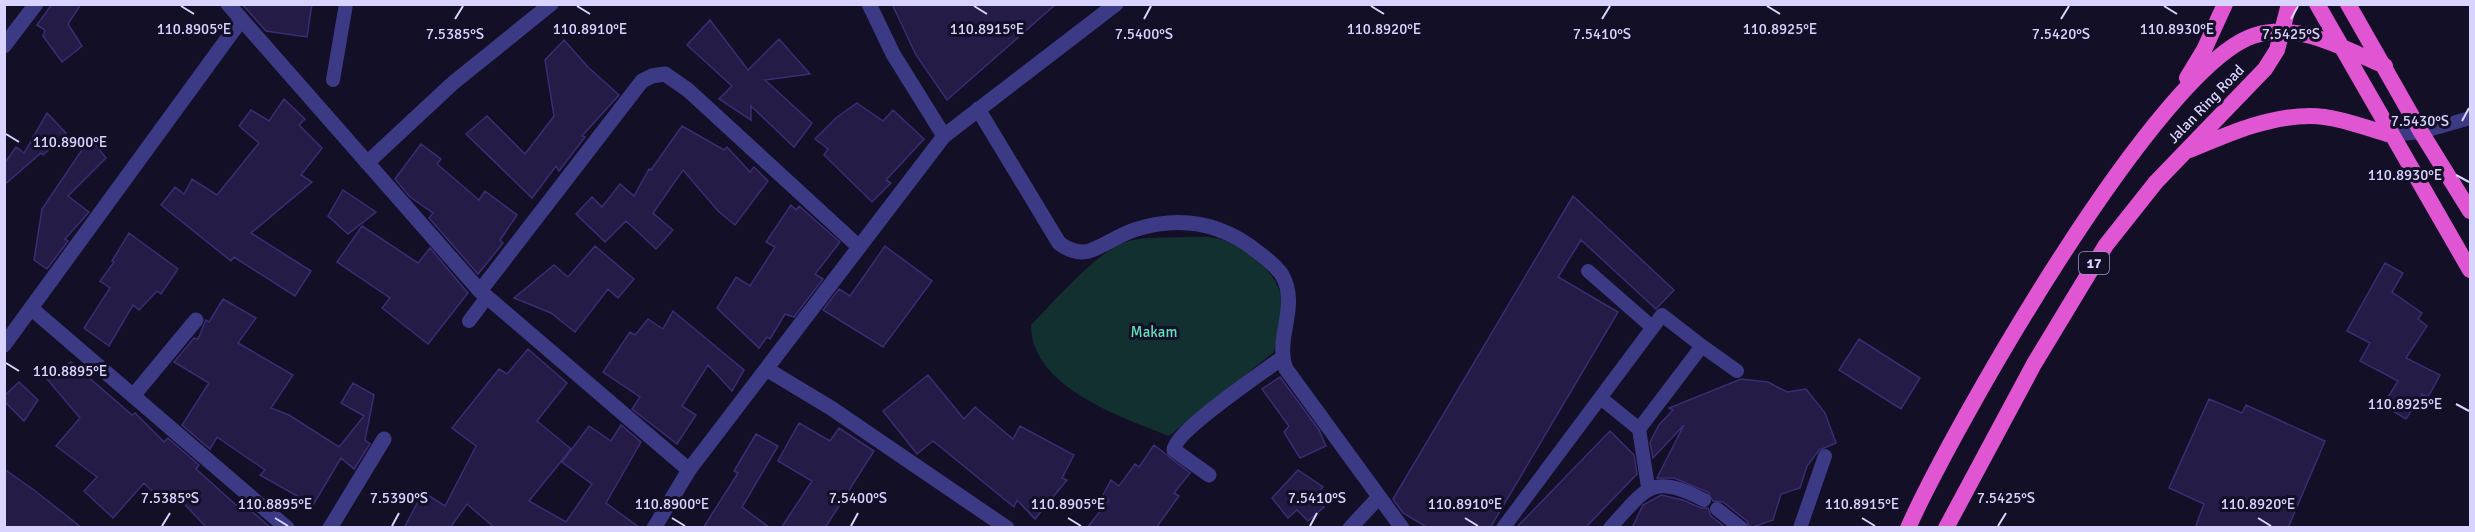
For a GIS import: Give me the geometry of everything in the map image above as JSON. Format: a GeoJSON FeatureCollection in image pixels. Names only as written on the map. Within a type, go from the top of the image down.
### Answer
{"type":"FeatureCollection","features":[{"type":"Feature","properties":{"kind":"highway","name":"17"},"geometry":{"type":"LineString","coordinates":[[2171,104],[2204,50],[2225,4]]}},
{"type":"Feature","properties":{"kind":"highway","name":"17"},"geometry":{"type":"LineString","coordinates":[[2283,29],[2289,4]]}},
{"type":"Feature","properties":{"kind":"highway"},"geometry":{"type":"LineString","coordinates":[[2317,4],[2470,270]]}},
{"type":"Feature","properties":{"kind":"highway"},"geometry":{"type":"LineString","coordinates":[[2349,4],[2421,132],[2470,211]]}},
{"type":"Feature","properties":{"kind":"highway","name":"Jalan Ring Road"},"geometry":{"type":"LineString","coordinates":[[1908,528],[1962,421],[2007,344],[2105,193],[2171,104],[2221,53],[2237,42],[2283,29]]}},
{"type":"Feature","properties":{"kind":"highway","name":"Jalan Ring Road"},"geometry":{"type":"LineString","coordinates":[[1946,528],[2024,383],[2106,245],[2143,197],[2265,69],[2277,50],[2283,29]]}},
{"type":"Feature","properties":{"kind":"highway"},"geometry":{"type":"LineString","coordinates":[[2283,29],[2342,47],[2385,66]]}},
{"type":"Feature","properties":{"kind":"highway","name":"17"},"geometry":{"type":"LineString","coordinates":[[2184,153],[2233,132],[2277,119],[2312,116],[2391,135]]}},
{"type":"Feature","properties":{"kind":"street"},"geometry":{"type":"LineString","coordinates":[[4,46],[36,4]]}},
{"type":"Feature","properties":{"kind":"street"},"geometry":{"type":"LineString","coordinates":[[228,4],[484,294],[689,470]]}},
{"type":"Feature","properties":{"kind":"street"},"geometry":{"type":"LineString","coordinates":[[367,163],[453,83],[551,4]]}},
{"type":"Feature","properties":{"kind":"street"},"geometry":{"type":"LineString","coordinates":[[869,4],[893,54],[945,136]]}},
{"type":"Feature","properties":{"kind":"street"},"geometry":{"type":"LineString","coordinates":[[654,528],[689,470],[768,370],[945,136],[1116,4]]}},
{"type":"Feature","properties":{"kind":"street"},"geometry":{"type":"LineString","coordinates":[[4,345],[241,20]]}},
{"type":"Feature","properties":{"kind":"street"},"geometry":{"type":"LineString","coordinates":[[484,294],[642,81],[652,76],[665,74],[688,90],[859,247]]}},
{"type":"Feature","properties":{"kind":"street"},"geometry":{"type":"LineString","coordinates":[[978,109],[1059,243],[1066,249],[1074,252],[1089,250],[1136,229],[1155,224],[1181,223],[1220,228],[1251,246],[1281,275],[1288,291],[1290,307],[1282,358],[1286,369],[1402,528]]}},
{"type":"Feature","properties":{"kind":"street"},"geometry":{"type":"LineString","coordinates":[[32,309],[287,528]]}},
{"type":"Feature","properties":{"kind":"street"},"geometry":{"type":"LineString","coordinates":[[132,396],[196,320]]}},
{"type":"Feature","properties":{"kind":"street"},"geometry":{"type":"LineString","coordinates":[[1209,475],[1174,450],[1176,441],[1206,415],[1282,358]]}},
{"type":"Feature","properties":{"kind":"street"},"geometry":{"type":"LineString","coordinates":[[768,370],[831,408],[1007,528]]}},
{"type":"Feature","properties":{"kind":"street"},"geometry":{"type":"LineString","coordinates":[[330,528],[384,439]]}},
{"type":"Feature","properties":{"kind":"street"},"geometry":{"type":"LineString","coordinates":[[1350,528],[1378,498]]}},
{"type":"Feature","properties":{"kind":"lane"},"geometry":{"type":"LineString","coordinates":[[333,80],[346,4]]}},
{"type":"Feature","properties":{"kind":"lane"},"geometry":{"type":"LineString","coordinates":[[2391,135],[2421,132],[2470,118]]}},
{"type":"Feature","properties":{"kind":"lane"},"geometry":{"type":"LineString","coordinates":[[1588,270],[1652,327]]}},
{"type":"Feature","properties":{"kind":"lane"},"geometry":{"type":"LineString","coordinates":[[469,321],[484,294]]}},
{"type":"Feature","properties":{"kind":"lane"},"geometry":{"type":"LineString","coordinates":[[1503,528],[1602,399],[1662,315],[1737,371]]}},
{"type":"Feature","properties":{"kind":"lane"},"geometry":{"type":"LineString","coordinates":[[1640,429],[1702,346]]}},
{"type":"Feature","properties":{"kind":"lane"},"geometry":{"type":"LineString","coordinates":[[1602,399],[1640,429],[1648,487]]}},
{"type":"Feature","properties":{"kind":"lane"},"geometry":{"type":"LineString","coordinates":[[1800,528],[1826,456]]}},
{"type":"Feature","properties":{"kind":"lane"},"geometry":{"type":"LineString","coordinates":[[1610,528],[1648,487],[1668,485],[1683,489],[1704,500]]}},
{"type":"Feature","properties":{"kind":"lane"},"geometry":{"type":"LineString","coordinates":[[1717,509],[1741,528]]}},
{"type":"Feature","properties":{"kind":"green space","name":"Makam"},"geometry":{"type":"Polygon","coordinates":[[[1204,237],[1226,241],[1249,254],[1260,262],[1276,283],[1281,294],[1282,312],[1274,352],[1169,436],[1104,409],[1082,397],[1046,366],[1035,347],[1031,325],[1089,266],[1114,247],[1126,242],[1140,239],[1204,237]]]}},
{"type":"Feature","properties":{"kind":"building"},"geometry":{"type":"Polygon","coordinates":[[[52,4],[81,4],[68,24],[82,46],[62,62],[43,36],[45,30],[37,25],[52,4]]]}},
{"type":"Feature","properties":{"kind":"building"},"geometry":{"type":"Polygon","coordinates":[[[242,4],[312,4],[307,37],[266,31],[242,4]]]}},
{"type":"Feature","properties":{"kind":"building"},"geometry":{"type":"Polygon","coordinates":[[[892,4],[1056,4],[947,100],[916,55],[892,4]]]}},
{"type":"Feature","properties":{"kind":"building"},"geometry":{"type":"Polygon","coordinates":[[[710,20],[748,70],[779,39],[810,74],[765,80],[812,123],[794,147],[751,106],[751,120],[719,99],[732,86],[687,45],[710,20]]]}},
{"type":"Feature","properties":{"kind":"building"},"geometry":{"type":"Polygon","coordinates":[[[564,40],[588,67],[619,95],[582,136],[585,137],[559,171],[556,166],[532,198],[466,134],[487,116],[525,154],[554,116],[545,60],[564,40]]]}},
{"type":"Feature","properties":{"kind":"building"},"geometry":{"type":"Polygon","coordinates":[[[284,99],[305,119],[299,125],[322,148],[301,175],[312,182],[251,233],[311,271],[295,296],[234,257],[231,261],[161,205],[175,187],[184,194],[192,179],[217,195],[259,143],[239,126],[251,110],[269,121],[284,99]]]}},
{"type":"Feature","properties":{"kind":"building"},"geometry":{"type":"Polygon","coordinates":[[[857,103],[883,121],[893,110],[924,139],[886,180],[891,183],[872,202],[824,155],[828,149],[815,139],[836,118],[857,103]]]}},
{"type":"Feature","properties":{"kind":"building"},"geometry":{"type":"Polygon","coordinates":[[[47,113],[66,133],[43,155],[41,153],[4,185],[4,164],[16,147],[24,153],[47,113]]]}},
{"type":"Feature","properties":{"kind":"building"},"geometry":{"type":"Polygon","coordinates":[[[682,126],[724,150],[727,147],[750,172],[754,167],[768,181],[735,225],[718,211],[683,170],[653,213],[673,230],[656,249],[626,221],[605,242],[576,214],[592,197],[602,207],[620,184],[634,196],[649,169],[651,170],[682,126]]]}},
{"type":"Feature","properties":{"kind":"building"},"geometry":{"type":"Polygon","coordinates":[[[90,138],[106,158],[68,196],[89,212],[65,239],[68,241],[47,269],[34,260],[42,209],[90,138]]]}},
{"type":"Feature","properties":{"kind":"building"},"geometry":{"type":"Polygon","coordinates":[[[421,144],[441,159],[437,164],[479,200],[485,191],[517,215],[500,240],[503,243],[478,274],[429,218],[433,213],[410,197],[395,179],[421,144]]]}},
{"type":"Feature","properties":{"kind":"building"},"geometry":{"type":"Polygon","coordinates":[[[343,190],[376,212],[348,234],[328,216],[343,190]]]}},
{"type":"Feature","properties":{"kind":"building"},"geometry":{"type":"Polygon","coordinates":[[[1573,196],[1674,290],[1656,309],[1581,240],[1558,277],[1618,312],[1490,528],[1428,528],[1403,513],[1393,499],[1573,196]]]}},
{"type":"Feature","properties":{"kind":"building"},"geometry":{"type":"Polygon","coordinates":[[[791,205],[796,210],[799,206],[840,242],[815,274],[823,279],[794,317],[785,314],[770,339],[767,337],[759,348],[717,308],[736,277],[750,286],[775,247],[766,242],[791,205]]]}},
{"type":"Feature","properties":{"kind":"building"},"geometry":{"type":"Polygon","coordinates":[[[362,226],[418,263],[430,248],[468,293],[428,344],[382,308],[390,298],[337,262],[362,226]]]}},
{"type":"Feature","properties":{"kind":"building"},"geometry":{"type":"Polygon","coordinates":[[[129,233],[178,269],[161,294],[157,291],[139,310],[133,305],[109,346],[84,328],[110,288],[100,281],[114,262],[112,261],[129,233]]]}},
{"type":"Feature","properties":{"kind":"building"},"geometry":{"type":"Polygon","coordinates":[[[595,246],[634,279],[618,298],[608,289],[575,332],[551,313],[514,298],[554,265],[568,277],[595,246]]]}},
{"type":"Feature","properties":{"kind":"building"},"geometry":{"type":"Polygon","coordinates":[[[885,246],[932,281],[883,347],[823,310],[839,289],[850,296],[885,246]]]}},
{"type":"Feature","properties":{"kind":"building"},"geometry":{"type":"Polygon","coordinates":[[[2385,263],[2403,273],[2392,292],[2422,313],[2418,319],[2427,326],[2406,358],[2440,375],[2428,397],[2422,394],[2406,419],[2383,405],[2398,381],[2360,361],[2370,343],[2347,331],[2385,263]]]}},
{"type":"Feature","properties":{"kind":"building"},"geometry":{"type":"Polygon","coordinates":[[[223,299],[256,318],[238,343],[293,375],[271,408],[289,415],[339,447],[364,416],[341,403],[353,383],[374,395],[365,440],[370,444],[354,469],[341,458],[313,505],[260,475],[265,470],[217,437],[210,449],[182,425],[209,383],[174,362],[194,338],[198,339],[206,320],[209,322],[223,299]]]}},
{"type":"Feature","properties":{"kind":"building"},"geometry":{"type":"Polygon","coordinates":[[[673,311],[744,370],[732,391],[708,365],[682,406],[696,415],[677,444],[632,409],[640,397],[603,372],[630,332],[635,335],[648,319],[663,329],[673,311]]]}},
{"type":"Feature","properties":{"kind":"building"},"geometry":{"type":"Polygon","coordinates":[[[1859,339],[1920,378],[1901,409],[1839,370],[1859,339]]]}},
{"type":"Feature","properties":{"kind":"building"},"geometry":{"type":"Polygon","coordinates":[[[528,349],[567,383],[537,421],[571,449],[529,501],[566,522],[592,484],[562,462],[589,426],[611,441],[621,425],[641,442],[606,503],[640,528],[495,528],[467,504],[450,528],[404,528],[423,492],[445,506],[476,446],[452,428],[499,369],[507,374],[528,349]]]}},
{"type":"Feature","properties":{"kind":"building"},"geometry":{"type":"Polygon","coordinates":[[[71,362],[132,415],[135,413],[164,442],[168,438],[199,465],[196,469],[236,505],[240,501],[271,528],[207,528],[173,492],[164,503],[144,483],[113,518],[84,491],[97,477],[56,446],[80,418],[47,379],[71,362]]]}},
{"type":"Feature","properties":{"kind":"building"},"geometry":{"type":"Polygon","coordinates":[[[928,375],[964,419],[975,407],[1013,439],[1020,426],[1074,455],[1062,478],[1067,480],[1035,519],[1017,500],[1014,507],[933,441],[917,454],[883,411],[928,375]]]}},
{"type":"Feature","properties":{"kind":"building"},"geometry":{"type":"Polygon","coordinates":[[[1280,377],[1319,430],[1326,446],[1300,458],[1284,432],[1289,426],[1262,389],[1280,377]]]}},
{"type":"Feature","properties":{"kind":"building"},"geometry":{"type":"Polygon","coordinates":[[[1741,379],[1768,382],[1787,392],[1806,389],[1825,413],[1836,443],[1819,450],[1807,466],[1800,488],[1781,494],[1773,520],[1750,528],[1747,521],[1723,502],[1713,501],[1708,492],[1674,478],[1657,478],[1684,425],[1653,458],[1650,442],[1659,425],[1673,410],[1669,408],[1741,379]]]}},
{"type":"Feature","properties":{"kind":"building"},"geometry":{"type":"Polygon","coordinates":[[[19,382],[38,400],[24,421],[4,401],[4,396],[19,382]]]}},
{"type":"Feature","properties":{"kind":"building"},"geometry":{"type":"Polygon","coordinates":[[[2209,399],[2242,413],[2246,405],[2325,441],[2288,528],[2195,528],[2204,504],[2169,488],[2209,399]]]}},
{"type":"Feature","properties":{"kind":"building"},"geometry":{"type":"Polygon","coordinates":[[[799,423],[830,441],[839,428],[874,451],[825,528],[781,528],[812,481],[778,461],[799,423]]]}},
{"type":"Feature","properties":{"kind":"building"},"geometry":{"type":"Polygon","coordinates":[[[1610,431],[1634,455],[1637,474],[1585,528],[1516,528],[1610,431]]]}},
{"type":"Feature","properties":{"kind":"building"},"geometry":{"type":"Polygon","coordinates":[[[756,434],[778,446],[742,507],[770,528],[703,528],[738,473],[734,471],[756,434]]]}},
{"type":"Feature","properties":{"kind":"building"},"geometry":{"type":"Polygon","coordinates":[[[1154,445],[1190,473],[1174,493],[1179,496],[1156,528],[1087,528],[1109,500],[1103,495],[1111,480],[1119,486],[1135,464],[1139,467],[1154,445]]]}},
{"type":"Feature","properties":{"kind":"building"},"geometry":{"type":"Polygon","coordinates":[[[4,469],[34,490],[82,528],[4,528],[4,469]]]}},
{"type":"Feature","properties":{"kind":"building"},"geometry":{"type":"Polygon","coordinates":[[[1298,470],[1323,487],[1315,497],[1324,507],[1308,521],[1297,510],[1288,518],[1272,498],[1298,470]]]}},
{"type":"Feature","properties":{"kind":"building"},"geometry":{"type":"Polygon","coordinates":[[[1661,495],[1683,500],[1701,508],[1708,508],[1711,516],[1726,528],[1632,528],[1643,505],[1661,495]]]}}]}
